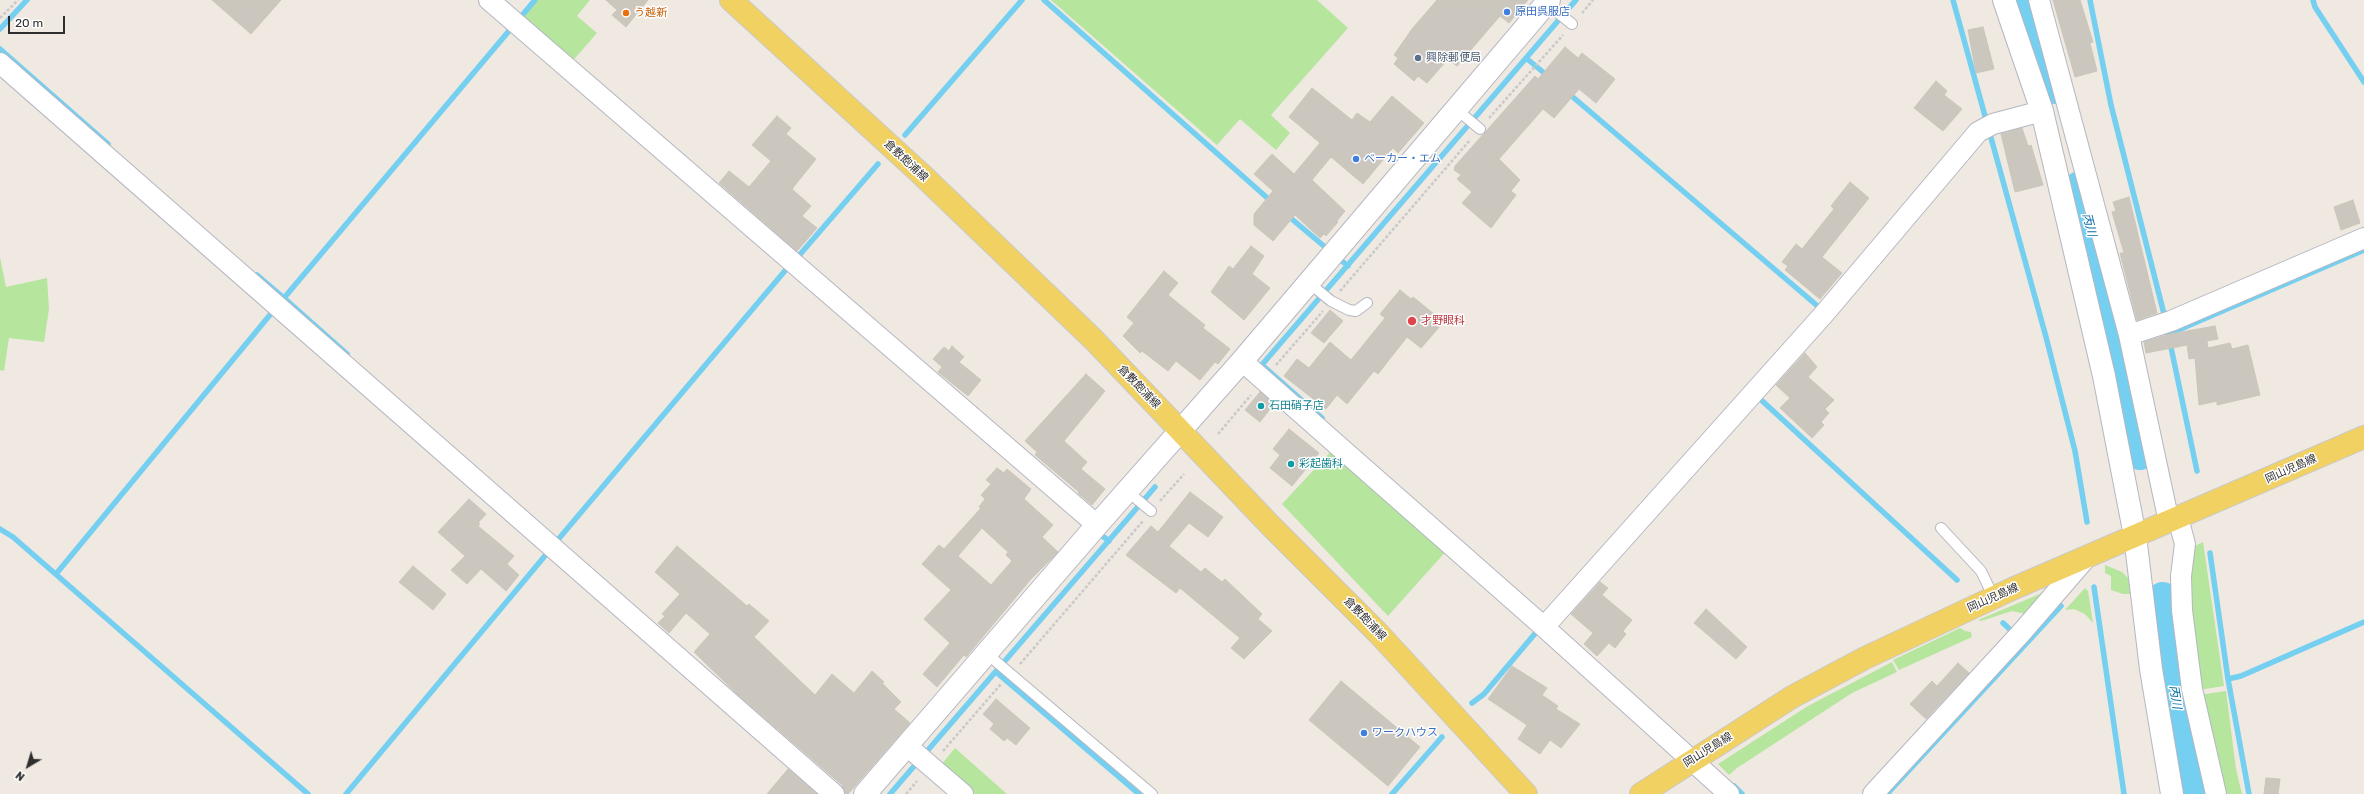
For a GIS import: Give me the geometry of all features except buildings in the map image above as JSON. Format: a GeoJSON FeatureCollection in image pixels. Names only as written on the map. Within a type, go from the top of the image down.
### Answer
{"type":"FeatureCollection","features":[{"type":"Feature","properties":{"kind":"main road","name":"倉敷飽浦線"},"geometry":{"type":"LineString","coordinates":[[731,0],[931,184],[1094,340],[1270,525],[1379,634],[1526,794]]}},
{"type":"Feature","properties":{"kind":"main road","name":"岡山児島線"},"geometry":{"type":"LineString","coordinates":[[1641,794],[1690,761],[1829,676],[1931,626],[2364,437]]}},
{"type":"Feature","properties":{"kind":"street"},"geometry":{"type":"LineString","coordinates":[[489,0],[1097,525]]}},
{"type":"Feature","properties":{"kind":"street"},"geometry":{"type":"LineString","coordinates":[[2004,0],[2042,111],[2104,376],[2135,536],[2151,669],[2172,794]]}},
{"type":"Feature","properties":{"kind":"street"},"geometry":{"type":"LineString","coordinates":[[2039,0],[2129,335],[2174,520],[2185,544],[2181,576],[2182,610],[2192,689],[2216,794]]}},
{"type":"Feature","properties":{"kind":"street"},"geometry":{"type":"LineString","coordinates":[[865,794],[921,757],[991,657],[1097,525],[1132,495],[1181,430],[1258,371],[1312,285],[1461,112],[1550,4]]}},
{"type":"Feature","properties":{"kind":"street"},"geometry":{"type":"LineString","coordinates":[[0,63],[834,794]]}},
{"type":"Feature","properties":{"kind":"street"},"geometry":{"type":"LineString","coordinates":[[1544,627],[1819,320],[1978,132],[1989,126],[2042,111]]}},
{"type":"Feature","properties":{"kind":"street"},"geometry":{"type":"LineString","coordinates":[[2129,335],[2166,322],[2364,238]]}},
{"type":"Feature","properties":{"kind":"street"},"geometry":{"type":"LineString","coordinates":[[1258,371],[1544,627],[1690,761],[1729,794]]}},
{"type":"Feature","properties":{"kind":"street"},"geometry":{"type":"LineString","coordinates":[[1874,794],[2018,637],[2086,558]]}},
{"type":"Feature","properties":{"kind":"street"},"geometry":{"type":"LineString","coordinates":[[921,757],[963,794]]}},
{"type":"Feature","properties":{"kind":"lane"},"geometry":{"type":"LineString","coordinates":[[1550,4],[1571,23]]}},
{"type":"Feature","properties":{"kind":"lane"},"geometry":{"type":"LineString","coordinates":[[1461,112],[1478,127]]}},
{"type":"Feature","properties":{"kind":"lane"},"geometry":{"type":"LineString","coordinates":[[1312,285],[1330,300],[1349,310],[1356,311],[1367,303]]}},
{"type":"Feature","properties":{"kind":"lane"},"geometry":{"type":"LineString","coordinates":[[1132,495],[1150,510]]}},
{"type":"Feature","properties":{"kind":"lane"},"geometry":{"type":"LineString","coordinates":[[1941,528],[1981,571],[1994,598]]}},
{"type":"Feature","properties":{"kind":"lane"},"geometry":{"type":"LineString","coordinates":[[991,657],[1152,794]]}},
{"type":"Feature","properties":{"kind":"path"},"geometry":{"type":"LineString","coordinates":[[0,18],[18,0]]}},
{"type":"Feature","properties":{"kind":"path"},"geometry":{"type":"LineString","coordinates":[[1218,434],[1258,371],[1330,300],[1478,127],[1537,64]]}},
{"type":"Feature","properties":{"kind":"path"},"geometry":{"type":"LineString","coordinates":[[1009,671],[1150,510],[1184,474]]}},
{"type":"Feature","properties":{"kind":"path"},"geometry":{"type":"LineString","coordinates":[[906,794],[921,757],[1001,684]]}},
{"type":"Feature","properties":{"kind":"green space"},"geometry":{"type":"Polygon","coordinates":[[[538,0],[590,0],[577,16],[597,33],[570,64],[519,21],[538,0]]]}},
{"type":"Feature","properties":{"kind":"green space"},"geometry":{"type":"Polygon","coordinates":[[[1051,0],[1317,0],[1348,28],[1271,115],[1290,133],[1276,150],[1240,119],[1217,145],[1051,0]]]}},
{"type":"Feature","properties":{"kind":"green space"},"geometry":{"type":"Polygon","coordinates":[[[0,257],[6,287],[47,278],[49,309],[44,342],[9,338],[4,371],[0,370],[0,257]]]}},
{"type":"Feature","properties":{"kind":"green space"},"geometry":{"type":"Polygon","coordinates":[[[1335,447],[1448,549],[1388,616],[1282,504],[1335,447]]]}},
{"type":"Feature","properties":{"kind":"green space"},"geometry":{"type":"Polygon","coordinates":[[[2203,542],[2224,686],[2199,690],[2186,580],[2193,547],[2203,542]]]}},
{"type":"Feature","properties":{"kind":"green space"},"geometry":{"type":"Polygon","coordinates":[[[2105,565],[2122,572],[2129,579],[2133,594],[2123,594],[2111,590],[2111,576],[2105,573],[2105,565]]]}},
{"type":"Feature","properties":{"kind":"green space"},"geometry":{"type":"Polygon","coordinates":[[[2054,588],[2030,615],[2012,611],[1981,621],[1978,620],[2054,588]]]}},
{"type":"Feature","properties":{"kind":"green space"},"geometry":{"type":"Polygon","coordinates":[[[2085,588],[2088,591],[2093,623],[2085,614],[2074,609],[2065,610],[2085,588]]]}},
{"type":"Feature","properties":{"kind":"green space"},"geometry":{"type":"Polygon","coordinates":[[[1960,628],[1971,632],[1972,637],[1899,670],[1893,660],[1960,628]]]}},
{"type":"Feature","properties":{"kind":"green space"},"geometry":{"type":"Polygon","coordinates":[[[1892,662],[1897,672],[1852,693],[1737,768],[1729,775],[1718,764],[1808,706],[1892,662]]]}},
{"type":"Feature","properties":{"kind":"green space"},"geometry":{"type":"Polygon","coordinates":[[[2226,691],[2236,769],[2242,794],[2221,794],[2199,695],[2226,691]]]}},
{"type":"Feature","properties":{"kind":"green space"},"geometry":{"type":"Polygon","coordinates":[[[955,748],[1007,794],[975,794],[941,765],[955,748]]]}},
{"type":"Feature","properties":{"kind":"waterway"},"geometry":{"type":"LineString","coordinates":[[0,29],[27,0]]}},
{"type":"Feature","properties":{"kind":"waterway"},"geometry":{"type":"LineString","coordinates":[[257,275],[284,298],[535,0]]}},
{"type":"Feature","properties":{"kind":"waterway"},"geometry":{"type":"LineString","coordinates":[[905,135],[1022,0]]}},
{"type":"Feature","properties":{"kind":"waterway"},"geometry":{"type":"LineString","coordinates":[[1044,0],[1273,203]]}},
{"type":"Feature","properties":{"kind":"waterway"},"geometry":{"type":"LineString","coordinates":[[1260,367],[1576,0]]}},
{"type":"Feature","properties":{"kind":"waterway"},"geometry":{"type":"LineString","coordinates":[[1953,0],[2046,337],[2075,451],[2087,522]]}},
{"type":"Feature","properties":{"kind":"waterway","name":"丙川"},"geometry":{"type":"LineString","coordinates":[[2025,0],[2055,87]]}},
{"type":"Feature","properties":{"kind":"waterway"},"geometry":{"type":"LineString","coordinates":[[2090,0],[2111,105],[2164,314],[2197,471]]}},
{"type":"Feature","properties":{"kind":"waterway"},"geometry":{"type":"LineString","coordinates":[[2313,0],[2315,7],[2364,82]]}},
{"type":"Feature","properties":{"kind":"waterway"},"geometry":{"type":"LineString","coordinates":[[0,49],[108,144]]}},
{"type":"Feature","properties":{"kind":"waterway"},"geometry":{"type":"LineString","coordinates":[[1526,58],[1549,77]]}},
{"type":"Feature","properties":{"kind":"waterway"},"geometry":{"type":"LineString","coordinates":[[1567,92],[1821,309]]}},
{"type":"Feature","properties":{"kind":"waterway"},"geometry":{"type":"LineString","coordinates":[[796,259],[878,164]]}},
{"type":"Feature","properties":{"kind":"waterway","name":"丙川"},"geometry":{"type":"LineString","coordinates":[[2080,188],[2116,338],[2140,453]]}},
{"type":"Feature","properties":{"kind":"waterway"},"geometry":{"type":"LineString","coordinates":[[1287,215],[1325,247]]}},
{"type":"Feature","properties":{"kind":"waterway"},"geometry":{"type":"LineString","coordinates":[[2169,334],[2364,250]]}},
{"type":"Feature","properties":{"kind":"waterway"},"geometry":{"type":"LineString","coordinates":[[1342,261],[1348,266]]}},
{"type":"Feature","properties":{"kind":"waterway"},"geometry":{"type":"LineString","coordinates":[[556,542],[789,266]]}},
{"type":"Feature","properties":{"kind":"waterway"},"geometry":{"type":"LineString","coordinates":[[282,300],[284,298],[347,354]]}},
{"type":"Feature","properties":{"kind":"waterway"},"geometry":{"type":"LineString","coordinates":[[56,574],[274,310]]}},
{"type":"Feature","properties":{"kind":"waterway"},"geometry":{"type":"LineString","coordinates":[[1262,365],[1322,418]]}},
{"type":"Feature","properties":{"kind":"waterway"},"geometry":{"type":"LineString","coordinates":[[1758,397],[1957,580]]}},
{"type":"Feature","properties":{"kind":"waterway"},"geometry":{"type":"LineString","coordinates":[[890,794],[1155,487]]}},
{"type":"Feature","properties":{"kind":"waterway"},"geometry":{"type":"LineString","coordinates":[[0,529],[13,537],[308,794]]}},
{"type":"Feature","properties":{"kind":"waterway"},"geometry":{"type":"LineString","coordinates":[[1101,535],[1109,541]]}},
{"type":"Feature","properties":{"kind":"waterway"},"geometry":{"type":"LineString","coordinates":[[346,794],[549,551]]}},
{"type":"Feature","properties":{"kind":"waterway"},"geometry":{"type":"LineString","coordinates":[[2210,553],[2228,679],[2249,794]]}},
{"type":"Feature","properties":{"kind":"waterway"},"geometry":{"type":"LineString","coordinates":[[2094,587],[2124,794]]}},
{"type":"Feature","properties":{"kind":"waterway","name":"丙川"},"geometry":{"type":"LineString","coordinates":[[2163,599],[2175,698],[2193,794]]}},
{"type":"Feature","properties":{"kind":"waterway"},"geometry":{"type":"LineString","coordinates":[[1887,794],[2061,606]]}},
{"type":"Feature","properties":{"kind":"waterway"},"geometry":{"type":"LineString","coordinates":[[2228,679],[2241,676],[2364,622]]}},
{"type":"Feature","properties":{"kind":"waterway"},"geometry":{"type":"LineString","coordinates":[[2003,623],[2016,635]]}},
{"type":"Feature","properties":{"kind":"waterway"},"geometry":{"type":"LineString","coordinates":[[1472,703],[1484,694],[1538,630]]}},
{"type":"Feature","properties":{"kind":"waterway"},"geometry":{"type":"LineString","coordinates":[[996,672],[1139,794]]}},
{"type":"Feature","properties":{"kind":"waterway"},"geometry":{"type":"LineString","coordinates":[[1392,794],[1442,737]]}},
{"type":"Feature","properties":{"kind":"waterway"},"geometry":{"type":"LineString","coordinates":[[1734,786],[1742,794]]}},
{"type":"Feature","properties":{"kind":"place","name":"原田呉服店"},"geometry":{"type":"Point","coordinates":[1507,12]}},
{"type":"Feature","properties":{"kind":"place","name":"う越新"},"geometry":{"type":"Point","coordinates":[626,13]}},
{"type":"Feature","properties":{"kind":"place","name":"興除郵便局"},"geometry":{"type":"Point","coordinates":[1418,58]}},
{"type":"Feature","properties":{"kind":"place","name":"ベーカー・エム"},"geometry":{"type":"Point","coordinates":[1356,159]}},
{"type":"Feature","properties":{"kind":"place","name":"才野眼科"},"geometry":{"type":"Point","coordinates":[1412,321]}},
{"type":"Feature","properties":{"kind":"place","name":"石田硝子店"},"geometry":{"type":"Point","coordinates":[1261,406]}},
{"type":"Feature","properties":{"kind":"place","name":"彩起歯科"},"geometry":{"type":"Point","coordinates":[1291,464]}},
{"type":"Feature","properties":{"kind":"place","name":"ワークハウス"},"geometry":{"type":"Point","coordinates":[1364,733]}}]}
